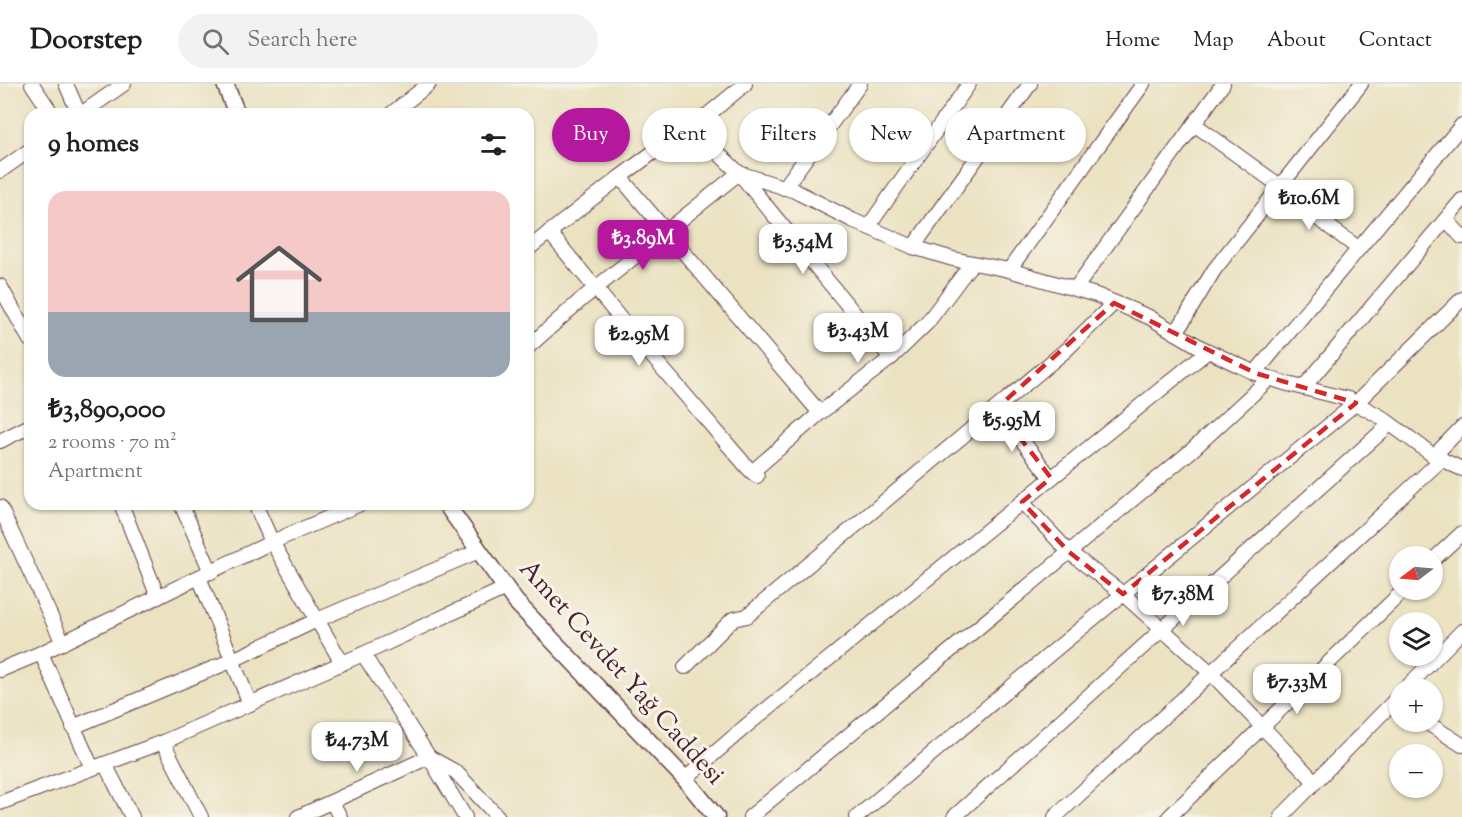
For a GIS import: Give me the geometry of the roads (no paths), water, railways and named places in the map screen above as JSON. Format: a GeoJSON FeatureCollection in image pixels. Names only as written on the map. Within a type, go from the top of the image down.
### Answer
{"type":"FeatureCollection","features":[{"type":"Feature","properties":{"kind":"street"},"geometry":{"type":"LineString","coordinates":[[32,84],[48,108]]}},
{"type":"Feature","properties":{"kind":"street"},"geometry":{"type":"LineString","coordinates":[[66,84],[77,108]]}},
{"type":"Feature","properties":{"kind":"street"},"geometry":{"type":"LineString","coordinates":[[89,108],[124,84]]}},
{"type":"Feature","properties":{"kind":"street"},"geometry":{"type":"LineString","coordinates":[[225,84],[235,108]]}},
{"type":"Feature","properties":{"kind":"street"},"geometry":{"type":"LineString","coordinates":[[399,108],[429,84]]}},
{"type":"Feature","properties":{"kind":"street"},"geometry":{"type":"LineString","coordinates":[[716,108],[745,84]]}},
{"type":"Feature","properties":{"kind":"street"},"geometry":{"type":"LineString","coordinates":[[784,188],[860,84]]}},
{"type":"Feature","properties":{"kind":"street"},"geometry":{"type":"LineString","coordinates":[[867,227],[969,84]]}},
{"type":"Feature","properties":{"kind":"street"},"geometry":{"type":"LineString","coordinates":[[913,247],[1029,84]]}},
{"type":"Feature","properties":{"kind":"street"},"geometry":{"type":"LineString","coordinates":[[1009,270],[1143,84]]}},
{"type":"Feature","properties":{"kind":"street"},"geometry":{"type":"LineString","coordinates":[[1075,289],[1223,84]]}},
{"type":"Feature","properties":{"kind":"street"},"geometry":{"type":"LineString","coordinates":[[1176,333],[1214,270],[1361,84]]}},
{"type":"Feature","properties":{"kind":"street"},"geometry":{"type":"LineString","coordinates":[[1194,124],[1358,248]]}},
{"type":"Feature","properties":{"kind":"street"},"geometry":{"type":"LineString","coordinates":[[1255,373],[1462,125]]}},
{"type":"Feature","properties":{"kind":"street"},"geometry":{"type":"LineString","coordinates":[[0,171],[24,154]]}},
{"type":"Feature","properties":{"kind":"street"},"geometry":{"type":"LineString","coordinates":[[534,244],[642,161]]}},
{"type":"Feature","properties":{"kind":"street"},"geometry":{"type":"LineString","coordinates":[[727,162],[739,173],[891,358]]}},
{"type":"Feature","properties":{"kind":"street"},"geometry":{"type":"LineString","coordinates":[[739,173],[795,191],[913,247],[953,259],[1009,270],[1075,289],[1149,317],[1208,351],[1255,373],[1348,399],[1438,457],[1462,469]]}},
{"type":"Feature","properties":{"kind":"street"},"geometry":{"type":"LineString","coordinates":[[534,342],[595,289],[739,173]]}},
{"type":"Feature","properties":{"kind":"street"},"geometry":{"type":"LineString","coordinates":[[620,177],[820,413]]}},
{"type":"Feature","properties":{"kind":"street"},"geometry":{"type":"LineString","coordinates":[[1303,387],[1462,200]]}},
{"type":"Feature","properties":{"kind":"street"},"geometry":{"type":"LineString","coordinates":[[1446,219],[1462,237]]}},
{"type":"Feature","properties":{"kind":"street"},"geometry":{"type":"LineString","coordinates":[[549,232],[754,474],[820,413],[891,358],[927,323],[972,263]]}},
{"type":"Feature","properties":{"kind":"street"},"geometry":{"type":"LineString","coordinates":[[0,286],[24,329]]}},
{"type":"Feature","properties":{"kind":"street"},"geometry":{"type":"LineString","coordinates":[[857,817],[1056,649],[1356,403],[1462,299]]}},
{"type":"Feature","properties":{"kind":"street"},"geometry":{"type":"LineString","coordinates":[[685,668],[733,619],[747,616],[1066,350],[1114,303]]}},
{"type":"Feature","properties":{"kind":"street"},"geometry":{"type":"LineString","coordinates":[[685,779],[746,726],[1208,351]]}},
{"type":"Feature","properties":{"kind":"street"},"geometry":{"type":"LineString","coordinates":[[750,817],[1191,451],[1270,378]]}},
{"type":"Feature","properties":{"kind":"street"},"geometry":{"type":"LineString","coordinates":[[997,408],[1051,478]]}},
{"type":"Feature","properties":{"kind":"street"},"geometry":{"type":"LineString","coordinates":[[954,817],[1390,424]]}},
{"type":"Feature","properties":{"kind":"street"},"geometry":{"type":"LineString","coordinates":[[1055,817],[1211,673],[1438,457],[1462,428]]}},
{"type":"Feature","properties":{"kind":"street"},"geometry":{"type":"LineString","coordinates":[[0,441],[24,429]]}},
{"type":"Feature","properties":{"kind":"street"},"geometry":{"type":"LineString","coordinates":[[1022,502],[1069,552],[1123,594],[1211,673],[1315,782]]}},
{"type":"Feature","properties":{"kind":"street"},"geometry":{"type":"LineString","coordinates":[[0,507],[63,643]]}},
{"type":"Feature","properties":{"kind":"street"},"geometry":{"type":"LineString","coordinates":[[123,510],[158,597]]}},
{"type":"Feature","properties":{"kind":"street"},"geometry":{"type":"LineString","coordinates":[[183,510],[250,704]]}},
{"type":"Feature","properties":{"kind":"street"},"geometry":{"type":"LineString","coordinates":[[258,510],[272,542],[342,663]]}},
{"type":"Feature","properties":{"kind":"street"},"geometry":{"type":"LineString","coordinates":[[2,665],[41,653],[272,542],[346,510]]}},
{"type":"Feature","properties":{"kind":"street","name":"Amet Cevdet Yağ Caddesi"},"geometry":{"type":"LineString","coordinates":[[450,510],[515,600],[685,779],[716,817]]}},
{"type":"Feature","properties":{"kind":"street"},"geometry":{"type":"LineString","coordinates":[[1443,551],[1462,533]]}},
{"type":"Feature","properties":{"kind":"street"},"geometry":{"type":"LineString","coordinates":[[73,727],[233,660],[317,620],[479,551]]}},
{"type":"Feature","properties":{"kind":"street"},"geometry":{"type":"LineString","coordinates":[[0,803],[163,742],[506,588]]}},
{"type":"Feature","properties":{"kind":"street"},"geometry":{"type":"LineString","coordinates":[[1169,817],[1394,600]]}},
{"type":"Feature","properties":{"kind":"street"},"geometry":{"type":"LineString","coordinates":[[1416,678],[1462,631]]}},
{"type":"Feature","properties":{"kind":"street"},"geometry":{"type":"LineString","coordinates":[[41,653],[73,727],[132,817]]}},
{"type":"Feature","properties":{"kind":"street"},"geometry":{"type":"LineString","coordinates":[[363,654],[465,817]]}},
{"type":"Feature","properties":{"kind":"street"},"geometry":{"type":"LineString","coordinates":[[1281,817],[1389,709]]}},
{"type":"Feature","properties":{"kind":"street"},"geometry":{"type":"LineString","coordinates":[[1443,732],[1460,741]]}},
{"type":"Feature","properties":{"kind":"street"},"geometry":{"type":"LineString","coordinates":[[163,742],[201,817]]}},
{"type":"Feature","properties":{"kind":"street"},"geometry":{"type":"LineString","coordinates":[[298,817],[429,757]]}},
{"type":"Feature","properties":{"kind":"street"},"geometry":{"type":"LineString","coordinates":[[429,757],[456,772],[498,817]]}},
{"type":"Feature","properties":{"kind":"street"},"geometry":{"type":"LineString","coordinates":[[332,802],[340,817]]}}]}
